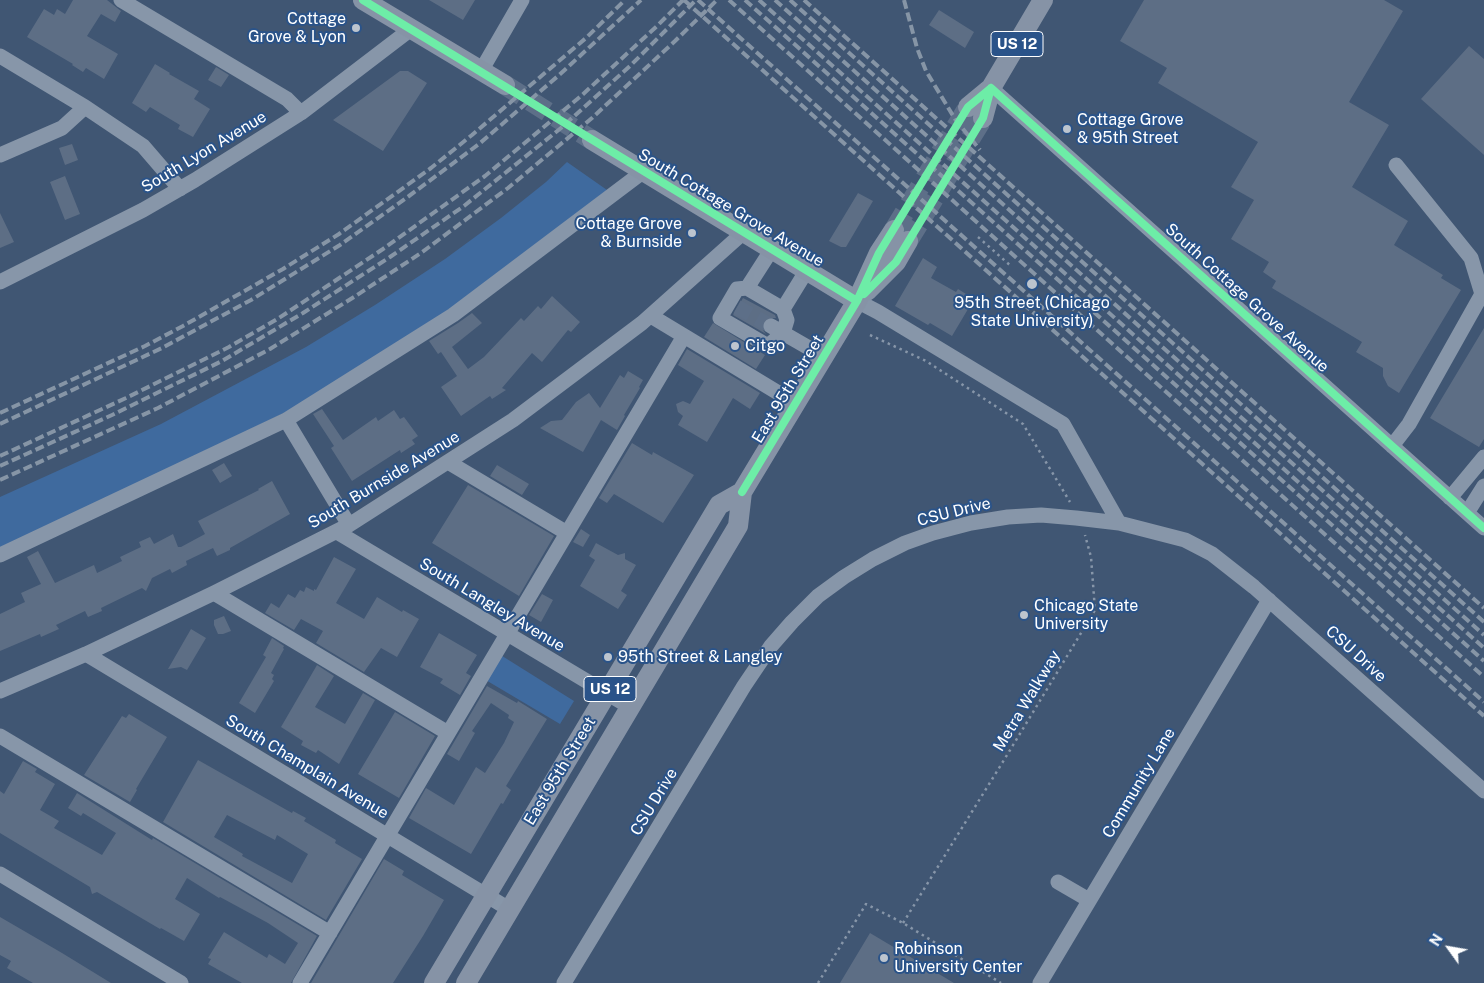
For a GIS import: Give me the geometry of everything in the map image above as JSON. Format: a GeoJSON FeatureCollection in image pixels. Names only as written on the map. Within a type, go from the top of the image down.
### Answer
{"type":"FeatureCollection","features":[{"type":"Feature","properties":{"kind":"main road"},"geometry":{"type":"LineString","coordinates":[[363,0],[505,85]]}},
{"type":"Feature","properties":{"kind":"main road","name":"US 12"},"geometry":{"type":"LineString","coordinates":[[976,113],[1043,0]]}},
{"type":"Feature","properties":{"kind":"main road","name":"South Cottage Grove Avenue"},"geometry":{"type":"LineString","coordinates":[[592,140],[857,301]]}},
{"type":"Feature","properties":{"kind":"main road","name":"East 95th Street"},"geometry":{"type":"LineString","coordinates":[[466,983],[738,526],[742,492],[823,356],[857,301],[896,262],[901,235]]}},
{"type":"Feature","properties":{"kind":"main road","name":"East 95th Street"},"geometry":{"type":"LineString","coordinates":[[434,983],[719,506],[742,492]]}},
{"type":"Feature","properties":{"kind":"street"},"geometry":{"type":"LineString","coordinates":[[121,0],[287,99],[301,113]]}},
{"type":"Feature","properties":{"kind":"street"},"geometry":{"type":"LineString","coordinates":[[480,71],[522,0]]}},
{"type":"Feature","properties":{"kind":"street","name":"South Lyon Avenue"},"geometry":{"type":"LineString","coordinates":[[0,282],[143,210],[180,189],[301,113],[411,29]]}},
{"type":"Feature","properties":{"kind":"street"},"geometry":{"type":"LineString","coordinates":[[0,56],[85,107],[144,146],[180,189]]}},
{"type":"Feature","properties":{"kind":"street","name":"South Cottage Grove Avenue"},"geometry":{"type":"LineString","coordinates":[[991,88],[1484,528]]}},
{"type":"Feature","properties":{"kind":"street"},"geometry":{"type":"LineString","coordinates":[[0,155],[62,128],[85,107]]}},
{"type":"Feature","properties":{"kind":"street"},"geometry":{"type":"LineString","coordinates":[[1392,446],[1409,424],[1482,294],[1471,258],[1396,165]]}},
{"type":"Feature","properties":{"kind":"street"},"geometry":{"type":"LineString","coordinates":[[0,555],[286,420],[453,315],[644,171]]}},
{"type":"Feature","properties":{"kind":"street","name":"South Burnside Avenue"},"geometry":{"type":"LineString","coordinates":[[0,691],[86,654],[343,529],[513,420],[651,316],[744,232]]}},
{"type":"Feature","properties":{"kind":"street"},"geometry":{"type":"LineString","coordinates":[[747,288],[772,249]]}},
{"type":"Feature","properties":{"kind":"street"},"geometry":{"type":"LineString","coordinates":[[783,309],[807,270]]}},
{"type":"Feature","properties":{"kind":"street"},"geometry":{"type":"LineString","coordinates":[[747,288],[783,309],[787,320],[777,330],[768,346],[720,318],[733,305],[737,289],[747,288]]}},
{"type":"Feature","properties":{"kind":"street"},"geometry":{"type":"LineString","coordinates":[[857,301],[1063,424],[1119,523]]}},
{"type":"Feature","properties":{"kind":"street"},"geometry":{"type":"LineString","coordinates":[[651,316],[795,404]]}},
{"type":"Feature","properties":{"kind":"street"},"geometry":{"type":"LineString","coordinates":[[777,330],[823,356]]}},
{"type":"Feature","properties":{"kind":"street"},"geometry":{"type":"LineString","coordinates":[[300,983],[684,336]]}},
{"type":"Feature","properties":{"kind":"street","name":"South Langley Avenue"},"geometry":{"type":"LineString","coordinates":[[286,420],[343,529],[506,634],[630,707]]}},
{"type":"Feature","properties":{"kind":"street"},"geometry":{"type":"LineString","coordinates":[[1450,498],[1484,457]]}},
{"type":"Feature","properties":{"kind":"street"},"geometry":{"type":"LineString","coordinates":[[448,462],[567,533]]}},
{"type":"Feature","properties":{"kind":"street"},"geometry":{"type":"LineString","coordinates":[[1467,513],[1484,486]]}},
{"type":"Feature","properties":{"kind":"street","name":"CSU Drive"},"geometry":{"type":"LineString","coordinates":[[564,983],[744,686],[771,646],[792,622],[818,596],[873,559],[905,543],[971,523],[1008,517],[1041,515],[1119,523],[1185,540],[1212,554],[1269,600],[1484,791]]}},
{"type":"Feature","properties":{"kind":"street"},"geometry":{"type":"LineString","coordinates":[[214,593],[448,734]]}},
{"type":"Feature","properties":{"kind":"street","name":"Community Lane"},"geometry":{"type":"LineString","coordinates":[[1040,983],[1269,600]]}},
{"type":"Feature","properties":{"kind":"street","name":"South Champlain Avenue"},"geometry":{"type":"LineString","coordinates":[[86,654],[510,909]]}},
{"type":"Feature","properties":{"kind":"street"},"geometry":{"type":"LineString","coordinates":[[0,736],[330,933]]}},
{"type":"Feature","properties":{"kind":"street"},"geometry":{"type":"LineString","coordinates":[[0,874],[182,983]]}},
{"type":"Feature","properties":{"kind":"street"},"geometry":{"type":"LineString","coordinates":[[1058,882],[1089,900]]}},
{"type":"Feature","properties":{"kind":"path"},"geometry":{"type":"LineString","coordinates":[[978,237],[1012,267]]}},
{"type":"Feature","properties":{"kind":"path"},"geometry":{"type":"LineString","coordinates":[[818,983],[866,904],[903,923],[1001,983]]}},
{"type":"Feature","properties":{"kind":"shaded area"},"geometry":{"type":"Polygon","coordinates":[[[567,162],[607,190],[480,291],[294,408],[0,552],[0,497],[161,424],[306,347],[445,259],[501,218],[546,182],[567,162]]]}},
{"type":"Feature","properties":{"kind":"shaded area"},"geometry":{"type":"Polygon","coordinates":[[[499,654],[574,701],[560,724],[484,679],[499,654]]]}},
{"type":"Feature","properties":{"kind":"building"},"geometry":{"type":"Polygon","coordinates":[[[73,0],[107,0],[121,11],[115,22],[101,14],[87,36],[118,54],[104,79],[86,68],[83,72],[27,37],[44,9],[54,15],[57,9],[65,14],[73,0]]]}},
{"type":"Feature","properties":{"kind":"building"},"geometry":{"type":"Polygon","coordinates":[[[429,0],[475,0],[463,20],[429,0]]]}},
{"type":"Feature","properties":{"kind":"building"},"geometry":{"type":"Polygon","coordinates":[[[1144,0],[1384,0],[1403,11],[1349,102],[1389,125],[1352,187],[1408,221],[1394,245],[1443,275],[1441,278],[1461,290],[1399,393],[1388,386],[1383,376],[1383,368],[1356,352],[1362,342],[1272,288],[1276,281],[1263,272],[1269,262],[1231,239],[1254,200],[1231,187],[1258,142],[1158,83],[1167,68],[1120,41],[1144,0]]]}},
{"type":"Feature","properties":{"kind":"building"},"geometry":{"type":"Polygon","coordinates":[[[939,10],[974,32],[965,48],[929,25],[939,10]]]}},
{"type":"Feature","properties":{"kind":"building"},"geometry":{"type":"Polygon","coordinates":[[[1469,46],[1484,59],[1484,155],[1421,99],[1469,46]]]}},
{"type":"Feature","properties":{"kind":"building"},"geometry":{"type":"Polygon","coordinates":[[[155,64],[199,91],[194,99],[210,109],[193,137],[178,129],[180,125],[150,107],[146,112],[132,103],[155,64]]]}},
{"type":"Feature","properties":{"kind":"building"},"geometry":{"type":"Polygon","coordinates":[[[216,67],[229,75],[221,87],[208,80],[216,67]]]}},
{"type":"Feature","properties":{"kind":"building"},"geometry":{"type":"Polygon","coordinates":[[[400,71],[408,71],[427,83],[383,151],[333,120],[400,71]]]}},
{"type":"Feature","properties":{"kind":"building"},"geometry":{"type":"Polygon","coordinates":[[[72,144],[78,160],[65,165],[59,148],[72,144]]]}},
{"type":"Feature","properties":{"kind":"building"},"geometry":{"type":"Polygon","coordinates":[[[65,176],[80,214],[65,220],[50,182],[65,176]]]}},
{"type":"Feature","properties":{"kind":"building"},"geometry":{"type":"Polygon","coordinates":[[[858,193],[873,201],[846,247],[841,247],[829,241],[858,193]]]}},
{"type":"Feature","properties":{"kind":"building"},"geometry":{"type":"Polygon","coordinates":[[[0,213],[14,242],[0,248],[0,213]]]}},
{"type":"Feature","properties":{"kind":"building"},"geometry":{"type":"Polygon","coordinates":[[[923,258],[937,267],[931,278],[956,292],[958,289],[974,299],[952,336],[895,306],[923,258]]]}},
{"type":"Feature","properties":{"kind":"building"},"geometry":{"type":"Polygon","coordinates":[[[552,296],[580,322],[571,332],[568,330],[542,362],[532,353],[502,388],[506,390],[492,399],[490,396],[461,416],[441,387],[457,376],[441,352],[438,354],[429,341],[472,313],[482,323],[452,347],[468,369],[484,357],[521,318],[524,321],[538,306],[541,309],[552,296]]]}},
{"type":"Feature","properties":{"kind":"building"},"geometry":{"type":"Polygon","coordinates":[[[743,298],[775,315],[776,318],[767,318],[763,322],[763,330],[766,334],[733,315],[743,298]]]}},
{"type":"Feature","properties":{"kind":"building","name":"Citgo"},"geometry":{"type":"Polygon","coordinates":[[[713,323],[765,355],[756,369],[704,337],[713,323]]]}},
{"type":"Feature","properties":{"kind":"building"},"geometry":{"type":"Polygon","coordinates":[[[1484,328],[1484,439],[1479,447],[1430,418],[1484,328]]]}},
{"type":"Feature","properties":{"kind":"building"},"geometry":{"type":"Polygon","coordinates":[[[687,349],[760,393],[750,409],[733,398],[707,442],[678,425],[683,416],[678,412],[676,404],[683,401],[690,404],[704,381],[678,365],[687,349]]]}},
{"type":"Feature","properties":{"kind":"building"},"geometry":{"type":"Polygon","coordinates":[[[628,371],[643,380],[617,430],[601,420],[583,452],[540,428],[551,421],[562,420],[576,402],[589,393],[600,408],[620,375],[624,378],[628,371]]]}},
{"type":"Feature","properties":{"kind":"building"},"geometry":{"type":"Polygon","coordinates":[[[322,409],[343,440],[376,417],[378,421],[394,410],[400,419],[404,417],[418,436],[412,440],[415,444],[401,453],[400,450],[352,481],[331,448],[334,446],[313,414],[322,409]]]}},
{"type":"Feature","properties":{"kind":"building"},"geometry":{"type":"Polygon","coordinates":[[[632,443],[652,455],[653,452],[694,475],[663,523],[614,494],[607,503],[599,498],[632,443]]]}},
{"type":"Feature","properties":{"kind":"building"},"geometry":{"type":"Polygon","coordinates":[[[224,463],[232,476],[220,483],[212,470],[224,463]]]}},
{"type":"Feature","properties":{"kind":"building"},"geometry":{"type":"Polygon","coordinates":[[[497,465],[529,484],[522,495],[490,476],[497,465]]]}},
{"type":"Feature","properties":{"kind":"building"},"geometry":{"type":"Polygon","coordinates":[[[272,481],[290,514],[230,548],[230,550],[217,556],[213,548],[186,561],[187,565],[172,573],[170,569],[152,578],[146,591],[142,588],[101,608],[102,611],[88,617],[85,611],[56,625],[59,629],[41,637],[40,634],[0,651],[0,614],[25,602],[21,593],[41,584],[27,557],[38,551],[55,583],[94,565],[97,573],[122,561],[120,557],[141,547],[139,542],[150,537],[154,544],[173,534],[178,547],[181,547],[205,534],[198,521],[259,490],[272,481]]]}},
{"type":"Feature","properties":{"kind":"building"},"geometry":{"type":"Polygon","coordinates":[[[468,485],[554,536],[519,596],[432,543],[468,485]]]}},
{"type":"Feature","properties":{"kind":"building"},"geometry":{"type":"Polygon","coordinates":[[[581,529],[590,535],[583,547],[573,542],[581,529]]]}},
{"type":"Feature","properties":{"kind":"building"},"geometry":{"type":"Polygon","coordinates":[[[596,543],[618,555],[625,553],[625,559],[636,565],[621,591],[627,595],[618,609],[580,586],[595,560],[589,556],[596,543]]]}},
{"type":"Feature","properties":{"kind":"building"},"geometry":{"type":"Polygon","coordinates":[[[334,557],[356,569],[336,603],[364,619],[377,597],[402,612],[403,610],[419,619],[397,657],[381,648],[364,672],[316,643],[323,631],[301,619],[294,630],[265,613],[271,603],[279,608],[288,594],[295,598],[300,590],[304,592],[306,587],[314,591],[314,589],[316,590],[334,557]]]}},
{"type":"Feature","properties":{"kind":"building"},"geometry":{"type":"Polygon","coordinates":[[[542,594],[553,600],[541,622],[529,615],[542,594]]]}},
{"type":"Feature","properties":{"kind":"building"},"geometry":{"type":"Polygon","coordinates":[[[224,616],[231,631],[218,634],[214,620],[224,616]]]}},
{"type":"Feature","properties":{"kind":"building"},"geometry":{"type":"Polygon","coordinates":[[[191,629],[206,638],[187,670],[181,667],[168,669],[191,629]]]}},
{"type":"Feature","properties":{"kind":"building"},"geometry":{"type":"Polygon","coordinates":[[[439,633],[477,655],[466,673],[471,676],[460,695],[440,683],[443,679],[420,667],[439,633]]]}},
{"type":"Feature","properties":{"kind":"building"},"geometry":{"type":"Polygon","coordinates":[[[272,638],[284,646],[284,649],[271,673],[274,675],[272,679],[274,681],[255,713],[239,703],[266,657],[263,655],[272,638]]]}},
{"type":"Feature","properties":{"kind":"building"},"geometry":{"type":"Polygon","coordinates":[[[317,665],[334,676],[315,707],[345,724],[363,693],[375,700],[339,764],[318,750],[316,753],[301,745],[303,741],[281,727],[317,665]]]}},
{"type":"Feature","properties":{"kind":"building"},"geometry":{"type":"Polygon","coordinates":[[[487,686],[517,703],[518,701],[547,719],[506,786],[511,790],[503,804],[501,803],[471,854],[409,818],[426,788],[454,805],[476,767],[485,773],[504,743],[514,722],[508,718],[509,715],[491,703],[472,731],[475,733],[459,761],[447,754],[487,686]]]}},
{"type":"Feature","properties":{"kind":"building"},"geometry":{"type":"Polygon","coordinates":[[[395,712],[435,736],[399,798],[358,774],[395,712]]]}},
{"type":"Feature","properties":{"kind":"building"},"geometry":{"type":"Polygon","coordinates":[[[129,714],[167,737],[130,802],[84,775],[122,716],[126,718],[129,714]]]}},
{"type":"Feature","properties":{"kind":"building"},"geometry":{"type":"Polygon","coordinates":[[[198,760],[292,813],[293,811],[306,818],[304,821],[336,840],[335,843],[362,859],[326,920],[163,822],[198,760]],[[227,815],[214,837],[243,854],[242,856],[292,883],[308,854],[277,835],[275,840],[227,815]]]}},
{"type":"Feature","properties":{"kind":"building"},"geometry":{"type":"Polygon","coordinates":[[[23,761],[37,769],[35,772],[55,784],[40,810],[59,821],[54,828],[102,855],[116,833],[83,813],[81,816],[68,808],[77,793],[152,840],[153,838],[317,936],[291,983],[242,983],[208,964],[211,959],[208,958],[224,932],[267,958],[269,954],[285,964],[298,943],[268,923],[219,898],[187,878],[175,899],[200,914],[184,941],[97,892],[92,894],[90,887],[0,833],[0,791],[4,794],[23,761]]]}},
{"type":"Feature","properties":{"kind":"building"},"geometry":{"type":"Polygon","coordinates":[[[384,859],[404,871],[402,875],[444,900],[423,936],[393,983],[311,983],[384,859]]]}},
{"type":"Feature","properties":{"kind":"building"},"geometry":{"type":"Polygon","coordinates":[[[0,917],[111,983],[33,983],[7,968],[11,961],[0,955],[0,917]]]}},
{"type":"Feature","properties":{"kind":"building","name":"Robinson University Center"},"geometry":{"type":"Polygon","coordinates":[[[870,933],[954,983],[840,983],[870,933]]]}},
{"type":"Feature","properties":{"kind":"tunnel"},"geometry":{"type":"LineString","coordinates":[[505,85],[592,140]]}},
{"type":"Feature","properties":{"kind":"tunnel"},"geometry":{"type":"LineString","coordinates":[[894,230],[968,107]]}},
{"type":"Feature","properties":{"kind":"tunnel"},"geometry":{"type":"LineString","coordinates":[[908,241],[983,118]]}},
{"type":"Feature","properties":{"kind":"tunnel"},"geometry":{"type":"LineString","coordinates":[[737,307],[771,326]]}},
{"type":"Feature","properties":{"kind":"railway"},"geometry":{"type":"LineString","coordinates":[[0,413],[145,346],[183,326],[283,269],[339,234],[431,168],[472,135],[586,38],[625,0]]}},
{"type":"Feature","properties":{"kind":"railway"},"geometry":{"type":"LineString","coordinates":[[0,424],[162,348],[251,300],[340,245],[479,144],[558,76],[641,0]]}},
{"type":"Feature","properties":{"kind":"railway"},"geometry":{"type":"LineString","coordinates":[[0,456],[126,398],[229,347],[279,318],[383,249],[485,176],[581,96],[683,0]]}},
{"type":"Feature","properties":{"kind":"railway"},"geometry":{"type":"LineString","coordinates":[[684,0],[1484,716]]}},
{"type":"Feature","properties":{"kind":"railway"},"geometry":{"type":"LineString","coordinates":[[698,0],[1484,702]]}},
{"type":"Feature","properties":{"kind":"railway"},"geometry":{"type":"LineString","coordinates":[[0,480],[158,408],[270,349],[421,253],[508,188],[592,118],[717,0]]}},
{"type":"Feature","properties":{"kind":"railway"},"geometry":{"type":"LineString","coordinates":[[729,0],[1484,677]]}},
{"type":"Feature","properties":{"kind":"railway"},"geometry":{"type":"LineString","coordinates":[[745,0],[1484,661]]}},
{"type":"Feature","properties":{"kind":"railway"},"geometry":{"type":"LineString","coordinates":[[759,0],[1484,648]]}},
{"type":"Feature","properties":{"kind":"railway"},"geometry":{"type":"LineString","coordinates":[[775,0],[1484,635]]}},
{"type":"Feature","properties":{"kind":"railway"},"geometry":{"type":"LineString","coordinates":[[790,0],[1484,622]]}},
{"type":"Feature","properties":{"kind":"railway"},"geometry":{"type":"LineString","coordinates":[[804,0],[1484,608]]}},
{"type":"Feature","properties":{"kind":"railway"},"geometry":{"type":"LineString","coordinates":[[904,0],[917,48],[926,71],[955,119],[980,150]]}},
{"type":"Feature","properties":{"kind":"railway"},"geometry":{"type":"LineString","coordinates":[[0,466],[112,415],[222,361],[303,313],[390,257],[464,206],[561,128],[631,65],[695,1]]}},
{"type":"Feature","properties":{"kind":"cycle path"},"geometry":{"type":"LineString","coordinates":[[363,0],[857,301]]}},
{"type":"Feature","properties":{"kind":"cycle path"},"geometry":{"type":"LineString","coordinates":[[991,88],[1484,528]]}},
{"type":"Feature","properties":{"kind":"cycle path"},"geometry":{"type":"LineString","coordinates":[[864,294],[896,262],[983,118],[991,88]]}},
{"type":"Feature","properties":{"kind":"cycle path"},"geometry":{"type":"LineString","coordinates":[[742,492],[857,301],[879,253],[968,107],[991,88]]}},
{"type":"Feature","properties":{"kind":"place","name":"Cottage Grove & Lyon"},"geometry":{"type":"Point","coordinates":[356,28]}},
{"type":"Feature","properties":{"kind":"place","name":"Cottage Grove & 95th Street"},"geometry":{"type":"Point","coordinates":[1067,129]}},
{"type":"Feature","properties":{"kind":"place","name":"Cottage Grove & Burnside"},"geometry":{"type":"Point","coordinates":[692,233]}},
{"type":"Feature","properties":{"kind":"place","name":"95th Street (Chicago State University)"},"geometry":{"type":"Point","coordinates":[1032,284]}},
{"type":"Feature","properties":{"kind":"place","name":"Citgo"},"geometry":{"type":"Point","coordinates":[735,346]}},
{"type":"Feature","properties":{"kind":"place","name":"Chicago State University"},"geometry":{"type":"Point","coordinates":[1024,615]}},
{"type":"Feature","properties":{"kind":"place","name":"95th Street & Langley"},"geometry":{"type":"Point","coordinates":[608,657]}},
{"type":"Feature","properties":{"kind":"place","name":"Robinson University Center"},"geometry":{"type":"Point","coordinates":[884,958]}}]}
